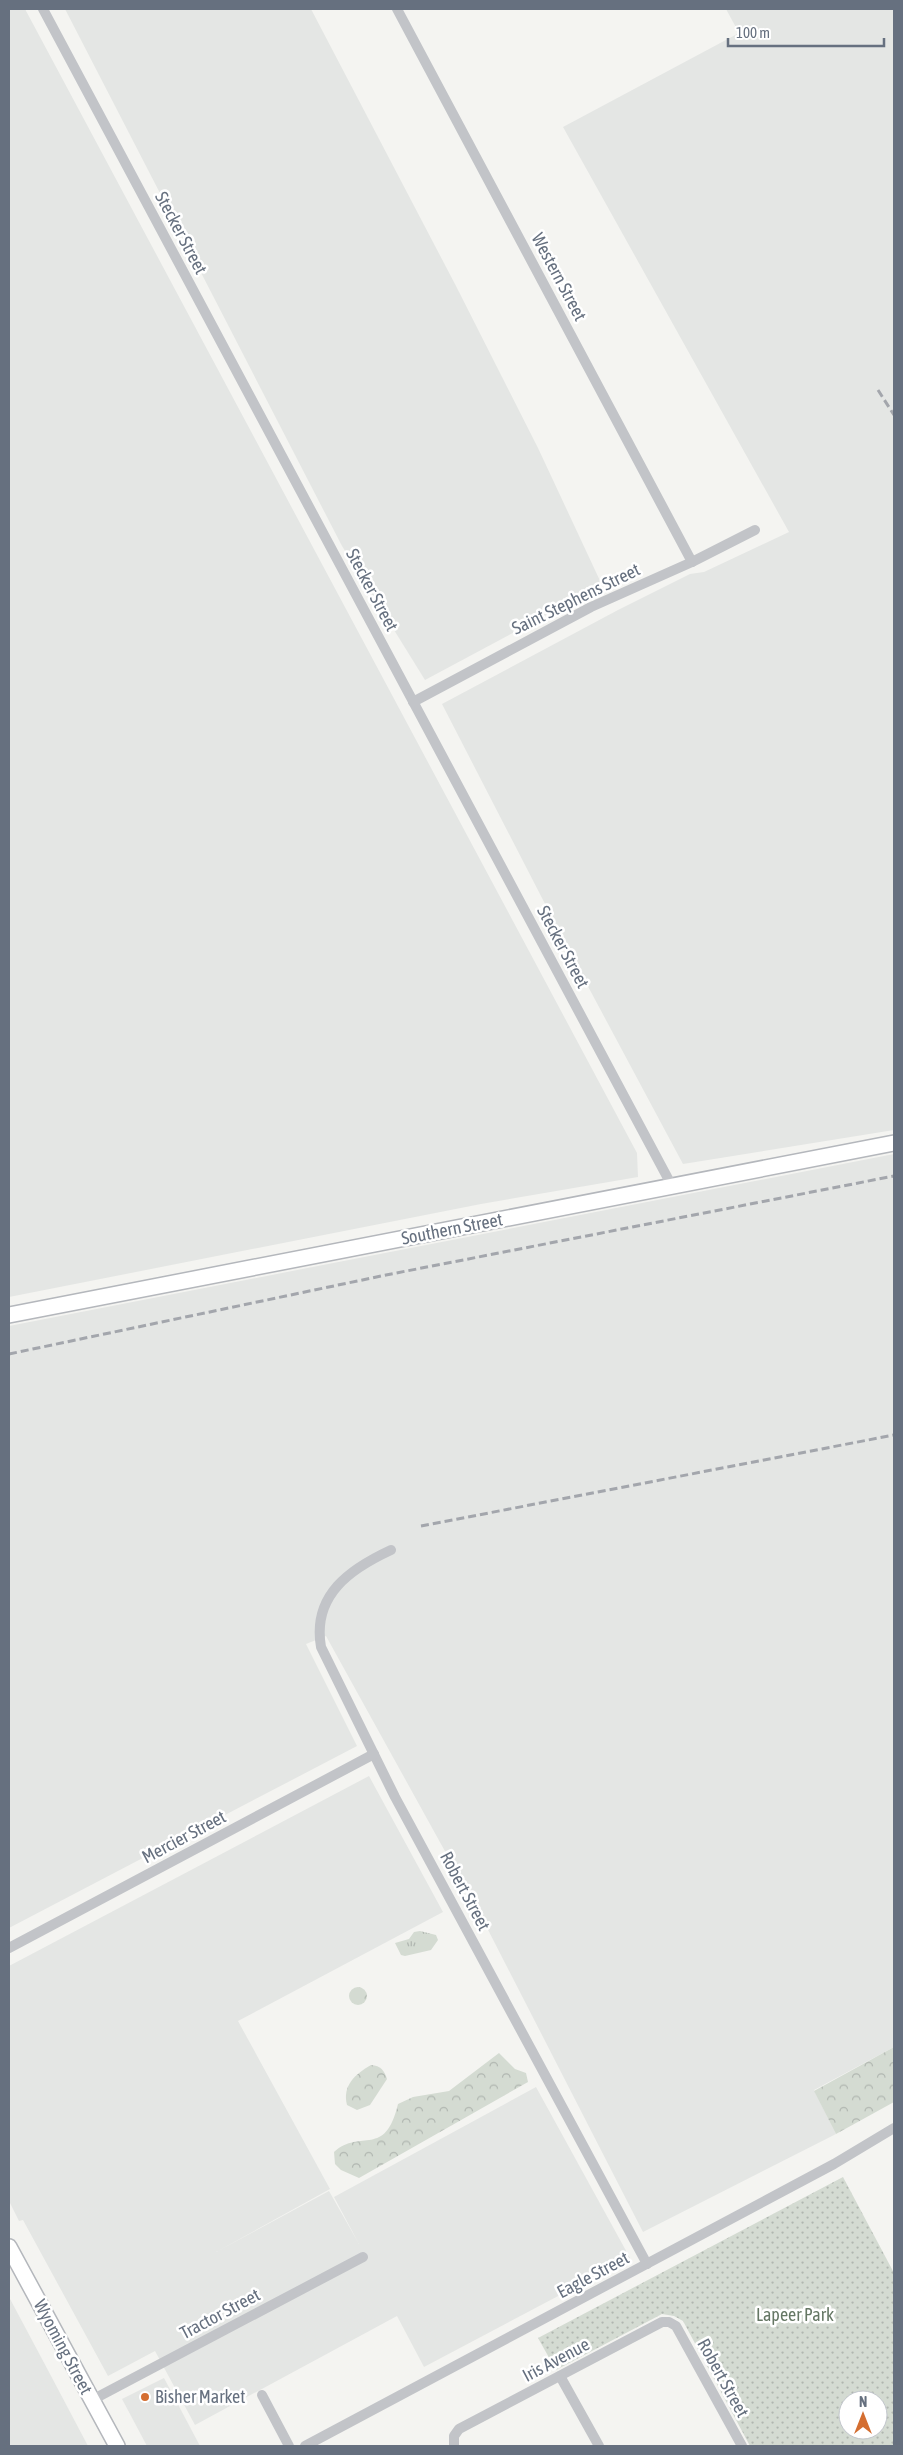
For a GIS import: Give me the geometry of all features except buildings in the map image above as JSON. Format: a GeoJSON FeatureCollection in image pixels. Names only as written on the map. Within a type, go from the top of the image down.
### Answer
{"type":"FeatureCollection","features":[{"type":"Feature","properties":{"kind":"street","name":"Stecker Street"},"geometry":{"type":"LineString","coordinates":[[44,9],[672,1186]]}},
{"type":"Feature","properties":{"kind":"street","name":"Western Street"},"geometry":{"type":"LineString","coordinates":[[397,9],[692,562]]}},
{"type":"Feature","properties":{"kind":"street","name":"Saint Stephens Street"},"geometry":{"type":"LineString","coordinates":[[413,702],[591,607],[692,562],[755,530]]}},
{"type":"Feature","properties":{"kind":"street","name":"Southern Street"},"geometry":{"type":"LineString","coordinates":[[9,1315],[894,1143]]}},
{"type":"Feature","properties":{"kind":"street","name":"Robert Street"},"geometry":{"type":"LineString","coordinates":[[391,1550],[359,1565],[342,1579],[330,1596],[320,1631],[321,1647],[374,1754],[647,2264]]}},
{"type":"Feature","properties":{"kind":"street","name":"Mercier Street"},"geometry":{"type":"LineString","coordinates":[[9,1948],[374,1754]]}},
{"type":"Feature","properties":{"kind":"street","name":"Eagle Street"},"geometry":{"type":"LineString","coordinates":[[305,2446],[834,2164],[894,2128]]}},
{"type":"Feature","properties":{"kind":"street","name":"Wyoming Street"},"geometry":{"type":"LineString","coordinates":[[9,2247],[117,2446]]}},
{"type":"Feature","properties":{"kind":"street","name":"Tractor Street"},"geometry":{"type":"LineString","coordinates":[[92,2400],[363,2257]]}},
{"type":"Feature","properties":{"kind":"street","name":"Iris Avenue"},"geometry":{"type":"LineString","coordinates":[[454,2441],[459,2429],[662,2322],[669,2322],[676,2326]]}},
{"type":"Feature","properties":{"kind":"street","name":"Robert Street"},"geometry":{"type":"LineString","coordinates":[[676,2326],[742,2446]]}},
{"type":"Feature","properties":{"kind":"street"},"geometry":{"type":"LineString","coordinates":[[560,2376],[599,2446]]}},
{"type":"Feature","properties":{"kind":"street"},"geometry":{"type":"LineString","coordinates":[[262,2395],[289,2446]]}},
{"type":"Feature","properties":{"kind":"shaded area"},"geometry":{"type":"Polygon","coordinates":[[[9,9],[25,9],[637,1153],[638,1177],[481,1204],[9,1297],[9,9]]]}},
{"type":"Feature","properties":{"kind":"shaded area"},"geometry":{"type":"Polygon","coordinates":[[[65,9],[311,9],[456,286],[538,448],[602,585],[425,680],[342,546],[65,9]]]}},
{"type":"Feature","properties":{"kind":"shaded area"},"geometry":{"type":"Polygon","coordinates":[[[726,9],[894,9],[894,1130],[683,1164],[576,964],[442,704],[618,610],[690,574],[704,572],[789,532],[563,127],[739,33],[726,9]]]}},
{"type":"Feature","properties":{"kind":"shaded area"},"geometry":{"type":"Polygon","coordinates":[[[894,1154],[894,2047],[814,2090],[836,2134],[643,2232],[483,1920],[326,1636],[306,1644],[357,1746],[9,1928],[9,1326],[894,1154]]]}},
{"type":"Feature","properties":{"kind":"shaded area"},"geometry":{"type":"Polygon","coordinates":[[[369,1776],[443,1912],[238,2021],[330,2189],[216,2252],[329,2191],[359,2244],[334,2197],[536,2087],[630,2258],[424,2367],[397,2316],[195,2425],[155,2351],[108,2376],[23,2220],[19,2221],[9,2201],[9,1966],[369,1776]]]}},
{"type":"Feature","properties":{"kind":"shaded area"},"geometry":{"type":"Polygon","coordinates":[[[9,2297],[50,2374],[88,2446],[9,2446],[9,2297]]]}},
{"type":"Feature","properties":{"kind":"shaded area"},"geometry":{"type":"Polygon","coordinates":[[[164,2378],[200,2446],[147,2446],[122,2399],[164,2378]]]}},
{"type":"Feature","properties":{"kind":"green space"},"geometry":{"type":"Polygon","coordinates":[[[420,1931],[436,1935],[438,1940],[431,1950],[405,1956],[401,1955],[395,1943],[409,1939],[414,1932],[420,1931]]]}},
{"type":"Feature","properties":{"kind":"green space"},"geometry":{"type":"Polygon","coordinates":[[[354,1987],[362,1987],[367,1992],[365,2003],[354,2005],[349,2000],[349,1992],[354,1987]]]}},
{"type":"Feature","properties":{"kind":"green space"},"geometry":{"type":"Polygon","coordinates":[[[894,2047],[894,2102],[836,2134],[814,2091],[894,2047]]]}},
{"type":"Feature","properties":{"kind":"green space"},"geometry":{"type":"Polygon","coordinates":[[[499,2053],[515,2069],[526,2073],[528,2082],[359,2178],[341,2170],[335,2164],[334,2152],[344,2145],[371,2140],[379,2137],[386,2131],[393,2121],[398,2104],[413,2097],[449,2091],[499,2053]]]}},
{"type":"Feature","properties":{"kind":"green space"},"geometry":{"type":"Polygon","coordinates":[[[371,2065],[382,2069],[387,2079],[370,2105],[357,2110],[347,2105],[346,2092],[351,2081],[371,2065]]]}},
{"type":"Feature","properties":{"kind":"green space","name":"Lapeer Park"},"geometry":{"type":"Polygon","coordinates":[[[843,2177],[894,2273],[894,2446],[750,2446],[683,2321],[674,2316],[662,2314],[556,2370],[538,2338],[843,2177]]]}},
{"type":"Feature","properties":{"kind":"railway"},"geometry":{"type":"LineString","coordinates":[[878,390],[894,415]]}},
{"type":"Feature","properties":{"kind":"railway"},"geometry":{"type":"LineString","coordinates":[[9,1354],[386,1275],[894,1176]]}},
{"type":"Feature","properties":{"kind":"railway"},"geometry":{"type":"LineString","coordinates":[[421,1526],[894,1435]]}},
{"type":"Feature","properties":{"kind":"place","name":"Bisher Market"},"geometry":{"type":"Point","coordinates":[145,2397]}}]}
